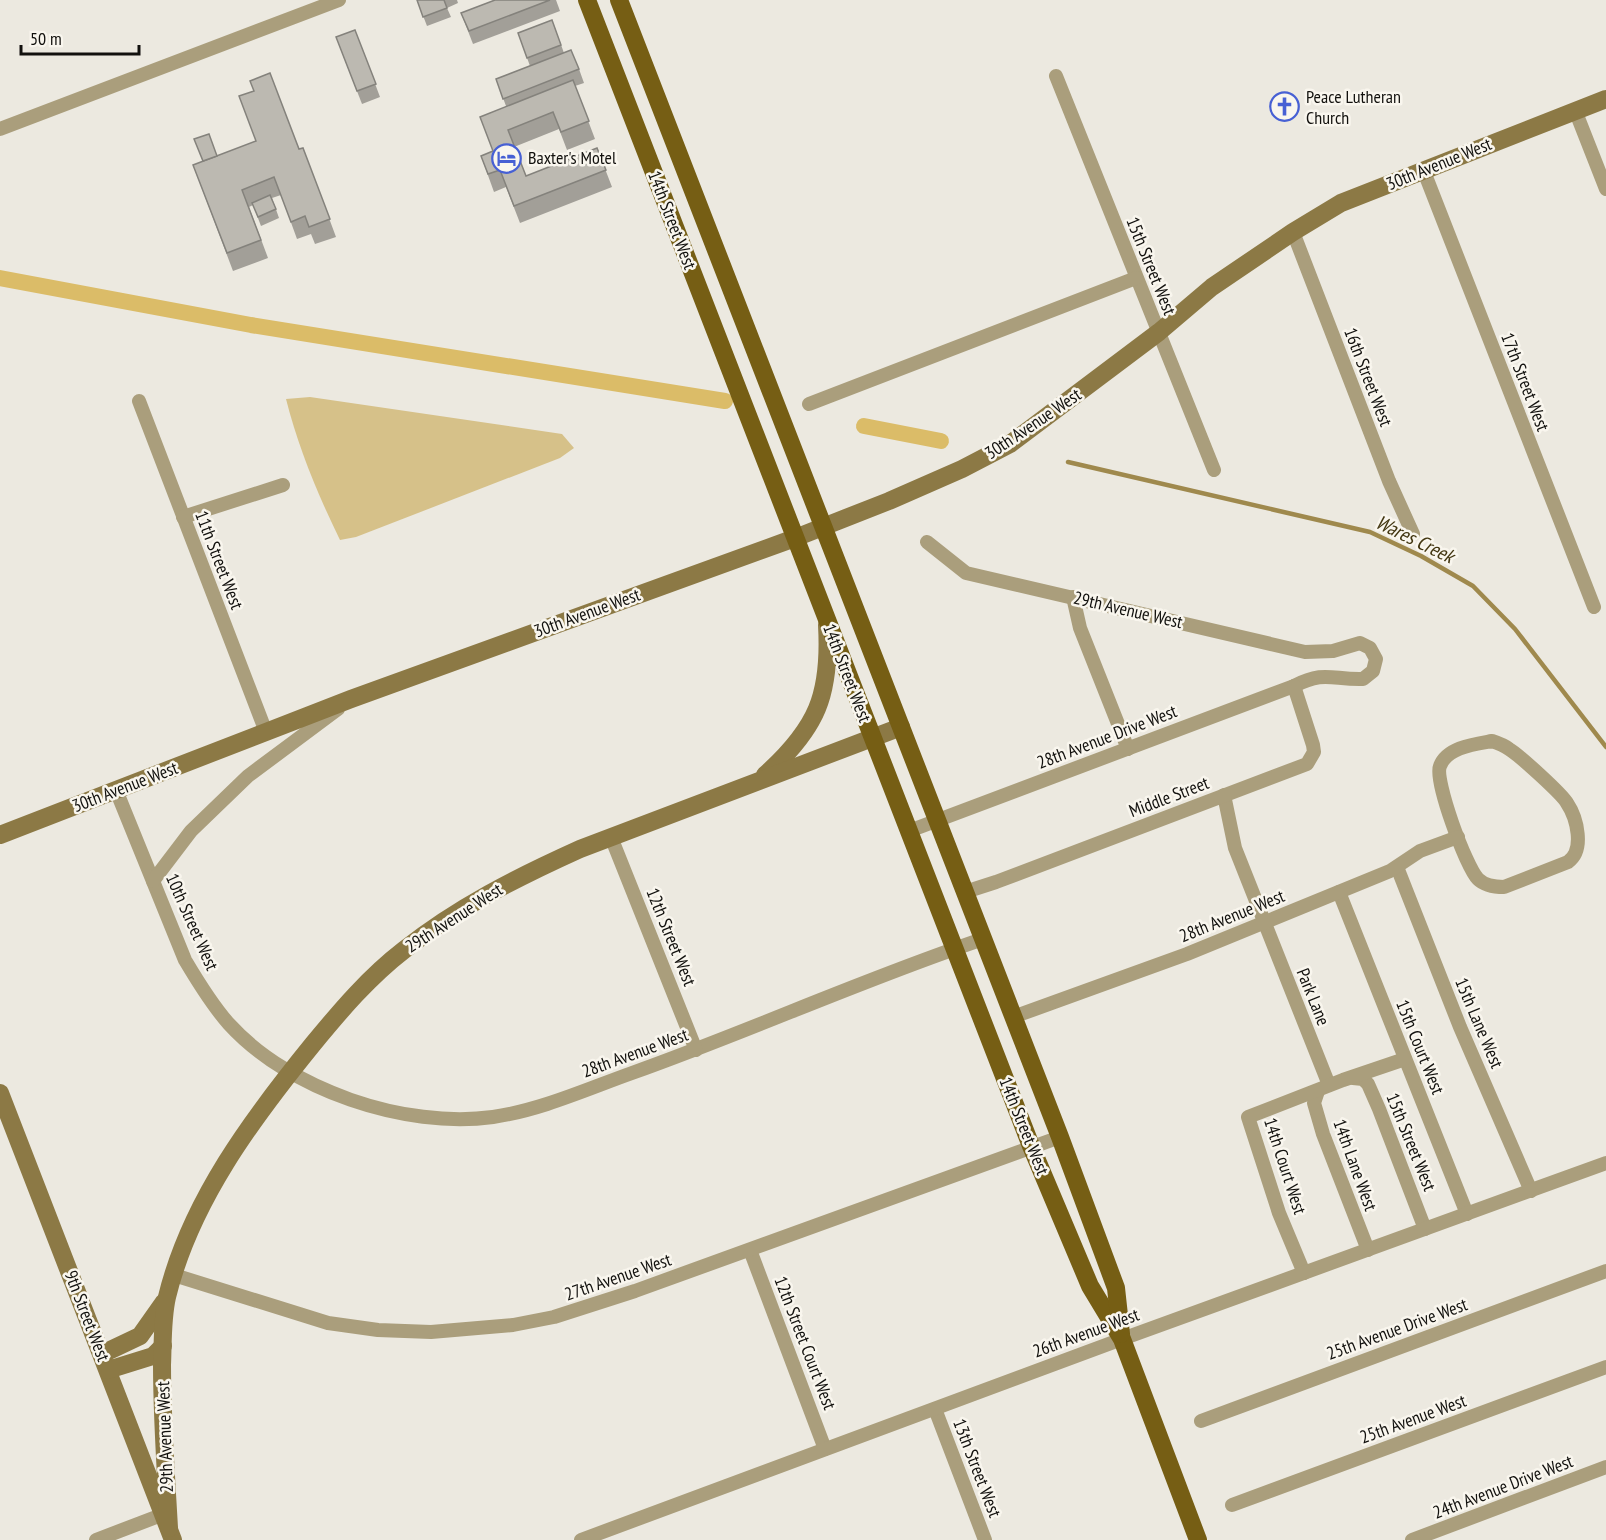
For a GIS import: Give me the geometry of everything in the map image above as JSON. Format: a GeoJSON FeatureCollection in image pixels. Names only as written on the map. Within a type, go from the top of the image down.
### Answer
{"type":"FeatureCollection","features":[{"type":"Feature","properties":{"kind":"main road","name":"14th Street West"},"geometry":{"type":"LineString","coordinates":[[587,0],[1031,1146],[1090,1286],[1122,1339],[1198,1540]]}},
{"type":"Feature","properties":{"kind":"main road","name":"14th Street West"},"geometry":{"type":"LineString","coordinates":[[619,0],[1060,1137],[1116,1288],[1122,1339]]}},
{"type":"Feature","properties":{"kind":"street"},"geometry":{"type":"LineString","coordinates":[[0,129],[339,0]]}},
{"type":"Feature","properties":{"kind":"street","name":"15th Street West"},"geometry":{"type":"LineString","coordinates":[[1056,76],[1214,470]]}},
{"type":"Feature","properties":{"kind":"street","name":"30th Avenue West"},"geometry":{"type":"LineString","coordinates":[[0,836],[351,699],[795,538],[890,501],[962,469],[1010,444],[1159,332],[1212,287],[1293,232],[1341,203],[1606,99]]}},
{"type":"Feature","properties":{"kind":"street"},"geometry":{"type":"LineString","coordinates":[[1575,110],[1606,189]]}},
{"type":"Feature","properties":{"kind":"street","name":"17th Street West"},"geometry":{"type":"LineString","coordinates":[[1423,169],[1594,607]]}},
{"type":"Feature","properties":{"kind":"street","name":"16th Street West"},"geometry":{"type":"LineString","coordinates":[[1293,232],[1389,481],[1413,534]]}},
{"type":"Feature","properties":{"kind":"street"},"geometry":{"type":"LineString","coordinates":[[809,404],[1136,278]]}},
{"type":"Feature","properties":{"kind":"street","name":"11th Street West"},"geometry":{"type":"LineString","coordinates":[[139,401],[266,732]]}},
{"type":"Feature","properties":{"kind":"street"},"geometry":{"type":"LineString","coordinates":[[183,517],[283,485]]}},
{"type":"Feature","properties":{"kind":"street","name":"29th Avenue West"},"geometry":{"type":"LineString","coordinates":[[927,542],[966,573],[1315,653]]}},
{"type":"Feature","properties":{"kind":"street"},"geometry":{"type":"LineString","coordinates":[[1073,597],[1080,628],[1128,749]]}},
{"type":"Feature","properties":{"kind":"street"},"geometry":{"type":"LineString","coordinates":[[758,781],[789,753],[816,713],[828,670],[827,620]]}},
{"type":"Feature","properties":{"kind":"street"},"geometry":{"type":"LineString","coordinates":[[1360,643],[1370,648],[1376,659],[1373,671],[1363,679],[1318,676],[1315,653],[1333,651],[1360,643]]}},
{"type":"Feature","properties":{"kind":"street","name":"28th Avenue Drive West"},"geometry":{"type":"LineString","coordinates":[[909,831],[1318,676]]}},
{"type":"Feature","properties":{"kind":"street","name":"Middle Street"},"geometry":{"type":"LineString","coordinates":[[965,892],[1307,764],[1312,758],[1313,744],[1294,686]]}},
{"type":"Feature","properties":{"kind":"street","name":"30th Avenue West"},"geometry":{"type":"LineString","coordinates":[[153,881],[191,831],[248,776],[351,699]]}},
{"type":"Feature","properties":{"kind":"street","name":"29th Avenue West"},"geometry":{"type":"LineString","coordinates":[[169,1527],[162,1413],[163,1346],[167,1298],[185,1241],[213,1183],[268,1101],[370,978],[413,943],[472,903],[507,883],[611,837],[901,727]]}},
{"type":"Feature","properties":{"kind":"street"},"geometry":{"type":"LineString","coordinates":[[1492,741],[1509,748],[1567,802],[1574,821],[1578,844],[1574,858],[1568,862],[1504,887],[1497,887],[1487,885],[1472,872],[1458,837],[1440,784],[1438,774],[1440,765],[1443,760],[1460,748],[1492,741]]}},
{"type":"Feature","properties":{"kind":"street","name":"10th Street West"},"geometry":{"type":"LineString","coordinates":[[116,790],[185,960],[219,1011],[247,1041],[289,1073]]}},
{"type":"Feature","properties":{"kind":"street","name":"Park Lane"},"geometry":{"type":"LineString","coordinates":[[1224,795],[1235,848],[1323,1088]]}},
{"type":"Feature","properties":{"kind":"street","name":"12th Street West"},"geometry":{"type":"LineString","coordinates":[[611,837],[696,1050]]}},
{"type":"Feature","properties":{"kind":"street","name":"28th Avenue West"},"geometry":{"type":"LineString","coordinates":[[1013,1017],[1187,954],[1397,867],[1420,851],[1458,837]]}},
{"type":"Feature","properties":{"kind":"street","name":"15th Lane West"},"geometry":{"type":"LineString","coordinates":[[1397,867],[1460,1027],[1532,1191]]}},
{"type":"Feature","properties":{"kind":"street","name":"15th Court West"},"geometry":{"type":"LineString","coordinates":[[1339,892],[1467,1214]]}},
{"type":"Feature","properties":{"kind":"street","name":"28th Avenue West"},"geometry":{"type":"LineString","coordinates":[[289,1073],[361,1103],[394,1112],[430,1118],[471,1119],[506,1115],[545,1104],[696,1050],[954,948],[983,939]]}},
{"type":"Feature","properties":{"kind":"street"},"geometry":{"type":"LineString","coordinates":[[1323,1088],[1405,1059]]}},
{"type":"Feature","properties":{"kind":"street","name":"15th Street West"},"geometry":{"type":"LineString","coordinates":[[1353,1078],[1363,1079],[1372,1092],[1425,1229]]}},
{"type":"Feature","properties":{"kind":"street","name":"14th Lane West"},"geometry":{"type":"LineString","coordinates":[[1323,1088],[1314,1103],[1323,1134],[1368,1250]]}},
{"type":"Feature","properties":{"kind":"street","name":"14th Court West"},"geometry":{"type":"LineString","coordinates":[[1304,1273],[1279,1213],[1248,1117],[1323,1088]]}},
{"type":"Feature","properties":{"kind":"street","name":"9th Street West"},"geometry":{"type":"LineString","coordinates":[[0,1095],[169,1527]]}},
{"type":"Feature","properties":{"kind":"street","name":"27th Avenue West"},"geometry":{"type":"LineString","coordinates":[[174,1275],[328,1323],[378,1330],[451,1331],[513,1325],[554,1317],[635,1291],[1060,1137]]}},
{"type":"Feature","properties":{"kind":"street","name":"26th Avenue West"},"geometry":{"type":"LineString","coordinates":[[580,1540],[1606,1163]]}},
{"type":"Feature","properties":{"kind":"street","name":"12th Street Court West"},"geometry":{"type":"LineString","coordinates":[[750,1250],[825,1449]]}},
{"type":"Feature","properties":{"kind":"street","name":"25th Avenue Drive West"},"geometry":{"type":"LineString","coordinates":[[1201,1421],[1606,1271]]}},
{"type":"Feature","properties":{"kind":"street","name":"29th Avenue West"},"geometry":{"type":"LineString","coordinates":[[105,1362],[140,1336],[167,1298]]}},
{"type":"Feature","properties":{"kind":"street","name":"29th Avenue West"},"geometry":{"type":"LineString","coordinates":[[105,1362],[153,1356],[163,1346]]}},
{"type":"Feature","properties":{"kind":"street","name":"25th Avenue West"},"geometry":{"type":"LineString","coordinates":[[1232,1505],[1606,1367]]}},
{"type":"Feature","properties":{"kind":"street","name":"13th Street West"},"geometry":{"type":"LineString","coordinates":[[935,1409],[985,1540]]}},
{"type":"Feature","properties":{"kind":"street","name":"24th Avenue Drive West"},"geometry":{"type":"LineString","coordinates":[[1412,1540],[1606,1467]]}},
{"type":"Feature","properties":{"kind":"street"},"geometry":{"type":"LineString","coordinates":[[96,1540],[169,1527]]}},
{"type":"Feature","properties":{"kind":"shaded area"},"geometry":{"type":"Polygon","coordinates":[[[310,397],[562,434],[574,448],[560,458],[356,537],[340,540],[309,471],[286,399],[310,397]]]}},
{"type":"Feature","properties":{"kind":"building"},"geometry":{"type":"Polygon","coordinates":[[[417,0],[444,0],[447,8],[423,17],[417,0]]]}},
{"type":"Feature","properties":{"kind":"building"},"geometry":{"type":"Polygon","coordinates":[[[495,0],[550,0],[469,31],[461,13],[495,0]]]}},
{"type":"Feature","properties":{"kind":"building"},"geometry":{"type":"Polygon","coordinates":[[[552,20],[561,45],[527,58],[518,33],[552,20]]]}},
{"type":"Feature","properties":{"kind":"building"},"geometry":{"type":"Polygon","coordinates":[[[355,30],[376,84],[357,91],[336,37],[355,30]]]}},
{"type":"Feature","properties":{"kind":"building"},"geometry":{"type":"Polygon","coordinates":[[[571,50],[579,69],[503,99],[496,79],[571,50]]]}},
{"type":"Feature","properties":{"kind":"building"},"geometry":{"type":"Polygon","coordinates":[[[270,73],[299,149],[303,148],[330,219],[309,227],[305,216],[291,222],[274,177],[242,190],[261,240],[227,253],[193,165],[256,141],[239,96],[254,91],[250,81],[270,73]]]}},
{"type":"Feature","properties":{"kind":"building"},"geometry":{"type":"Polygon","coordinates":[[[573,80],[589,121],[561,132],[553,112],[508,130],[526,176],[597,148],[606,170],[514,206],[500,170],[488,174],[481,156],[493,151],[480,117],[573,80]]]}},
{"type":"Feature","properties":{"kind":"building"},"geometry":{"type":"Polygon","coordinates":[[[209,134],[217,156],[203,161],[194,139],[209,134]]]}},
{"type":"Feature","properties":{"kind":"building"},"geometry":{"type":"Polygon","coordinates":[[[270,195],[276,209],[258,217],[252,203],[270,195]]]}},
{"type":"Feature","properties":{"kind":"waterway"},"geometry":{"type":"LineString","coordinates":[[0,278],[251,325],[725,401]]}},
{"type":"Feature","properties":{"kind":"waterway"},"geometry":{"type":"LineString","coordinates":[[864,426],[941,441]]}},
{"type":"Feature","properties":{"kind":"waterway","name":"Wares Creek"},"geometry":{"type":"LineString","coordinates":[[1068,462],[1370,532],[1421,556],[1473,586],[1515,629],[1606,747]]}},
{"type":"Feature","properties":{"kind":"place","name":"Peace Lutheran Church"},"geometry":{"type":"Point","coordinates":[1285,107]}},
{"type":"Feature","properties":{"kind":"place","name":"Baxter's Motel"},"geometry":{"type":"Point","coordinates":[507,158]}}]}
